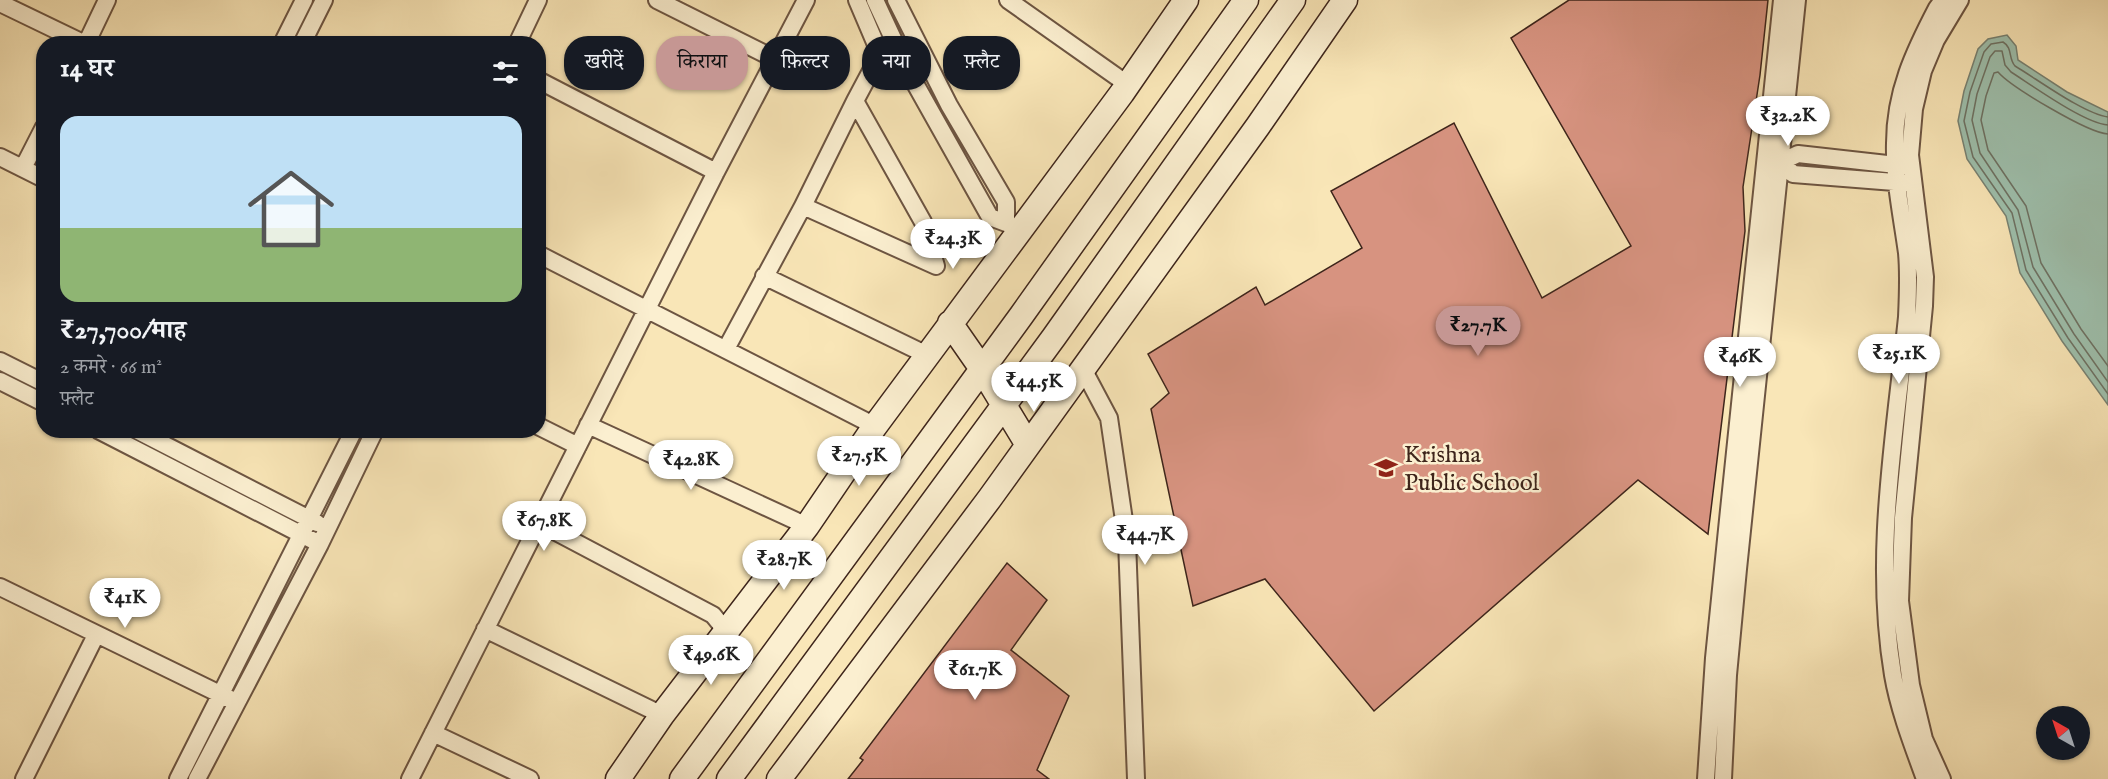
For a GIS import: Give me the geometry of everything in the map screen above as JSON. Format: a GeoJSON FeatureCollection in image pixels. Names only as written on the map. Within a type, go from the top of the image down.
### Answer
{"type":"FeatureCollection","features":[{"type":"Feature","properties":{"kind":"street"},"geometry":{"type":"LineString","coordinates":[[89,36],[107,0]]}},
{"type":"Feature","properties":{"kind":"street"},"geometry":{"type":"LineString","coordinates":[[286,36],[304,0]]}},
{"type":"Feature","properties":{"kind":"street"},"geometry":{"type":"LineString","coordinates":[[306,36],[324,0]]}},
{"type":"Feature","properties":{"kind":"street"},"geometry":{"type":"LineString","coordinates":[[521,36],[538,0]]}},
{"type":"Feature","properties":{"kind":"street"},"geometry":{"type":"LineString","coordinates":[[657,0],[760,52]]}},
{"type":"Feature","properties":{"kind":"street"},"geometry":{"type":"LineString","coordinates":[[787,36],[806,0]]}},
{"type":"Feature","properties":{"kind":"street"},"geometry":{"type":"LineString","coordinates":[[726,349],[803,206],[880,54],[857,0]]}},
{"type":"Feature","properties":{"kind":"street"},"geometry":{"type":"LineString","coordinates":[[875,0],[908,71],[990,217],[1010,231]]}},
{"type":"Feature","properties":{"kind":"street"},"geometry":{"type":"LineString","coordinates":[[896,0],[949,105],[1006,202],[1010,231]]}},
{"type":"Feature","properties":{"kind":"street"},"geometry":{"type":"LineString","coordinates":[[1008,0],[1127,84]]}},
{"type":"Feature","properties":{"kind":"street"},"geometry":{"type":"LineString","coordinates":[[618,779],[662,716],[807,526],[875,426],[950,323],[1010,231],[1127,84],[1186,0]]}},
{"type":"Feature","properties":{"kind":"street"},"geometry":{"type":"LineString","coordinates":[[682,779],[982,369],[1246,0]]}},
{"type":"Feature","properties":{"kind":"street"},"geometry":{"type":"LineString","coordinates":[[729,779],[1061,327],[1293,0]]}},
{"type":"Feature","properties":{"kind":"street"},"geometry":{"type":"LineString","coordinates":[[779,779],[1083,369],[1258,126],[1345,0]]}},
{"type":"Feature","properties":{"kind":"street"},"geometry":{"type":"LineString","coordinates":[[1706,779],[1714,658],[1780,166],[1782,0]]}},
{"type":"Feature","properties":{"kind":"street"},"geometry":{"type":"LineString","coordinates":[[1723,779],[1728,675],[1797,0]]}},
{"type":"Feature","properties":{"kind":"street"},"geometry":{"type":"LineString","coordinates":[[1942,779],[1924,739],[1911,685],[1900,601],[1903,518],[1925,287],[1914,183],[1903,165],[1894,142],[1907,70],[1943,0]]}},
{"type":"Feature","properties":{"kind":"street"},"geometry":{"type":"LineString","coordinates":[[1925,779],[1893,676],[1884,589],[1885,528],[1909,283],[1897,182],[1903,165],[1910,155],[1914,109],[1923,71],[1936,40],[1959,0]]}},
{"type":"Feature","properties":{"kind":"street"},"geometry":{"type":"LineString","coordinates":[[0,3],[68,36]]}},
{"type":"Feature","properties":{"kind":"street"},"geometry":{"type":"LineString","coordinates":[[546,84],[716,172]]}},
{"type":"Feature","properties":{"kind":"street"},"geometry":{"type":"LineString","coordinates":[[410,779],[760,88]]}},
{"type":"Feature","properties":{"kind":"street"},"geometry":{"type":"LineString","coordinates":[[803,206],[936,266],[924,222],[855,100]]}},
{"type":"Feature","properties":{"kind":"street"},"geometry":{"type":"LineString","coordinates":[[23,168],[36,143]]}},
{"type":"Feature","properties":{"kind":"street"},"geometry":{"type":"LineString","coordinates":[[1780,166],[1798,154],[1903,165]]}},
{"type":"Feature","properties":{"kind":"street"},"geometry":{"type":"LineString","coordinates":[[0,157],[36,174]]}},
{"type":"Feature","properties":{"kind":"street"},"geometry":{"type":"LineString","coordinates":[[1780,166],[1914,183]]}},
{"type":"Feature","properties":{"kind":"street"},"geometry":{"type":"LineString","coordinates":[[546,258],[875,426]]}},
{"type":"Feature","properties":{"kind":"street"},"geometry":{"type":"LineString","coordinates":[[764,276],[927,355]]}},
{"type":"Feature","properties":{"kind":"street"},"geometry":{"type":"LineString","coordinates":[[950,323],[982,369],[1028,444]]}},
{"type":"Feature","properties":{"kind":"street"},"geometry":{"type":"LineString","coordinates":[[0,361],[36,379]]}},
{"type":"Feature","properties":{"kind":"street"},"geometry":{"type":"LineString","coordinates":[[1083,369],[1109,418],[1127,541],[1136,779]]}},
{"type":"Feature","properties":{"kind":"street"},"geometry":{"type":"LineString","coordinates":[[0,381],[36,399]]}},
{"type":"Feature","properties":{"kind":"street"},"geometry":{"type":"LineString","coordinates":[[588,425],[807,526]]}},
{"type":"Feature","properties":{"kind":"street"},"geometry":{"type":"LineString","coordinates":[[546,430],[578,446]]}},
{"type":"Feature","properties":{"kind":"street"},"geometry":{"type":"LineString","coordinates":[[115,438],[320,544]]}},
{"type":"Feature","properties":{"kind":"street"},"geometry":{"type":"LineString","coordinates":[[152,438],[327,528]]}},
{"type":"Feature","properties":{"kind":"street"},"geometry":{"type":"LineString","coordinates":[[178,779],[350,438]]}},
{"type":"Feature","properties":{"kind":"street"},"geometry":{"type":"LineString","coordinates":[[197,779],[320,544],[371,438]]}},
{"type":"Feature","properties":{"kind":"street"},"geometry":{"type":"LineString","coordinates":[[539,523],[713,615],[726,631]]}},
{"type":"Feature","properties":{"kind":"street"},"geometry":{"type":"LineString","coordinates":[[0,587],[237,701]]}},
{"type":"Feature","properties":{"kind":"street"},"geometry":{"type":"LineString","coordinates":[[485,629],[662,716]]}},
{"type":"Feature","properties":{"kind":"street"},"geometry":{"type":"LineString","coordinates":[[24,779],[96,634]]}},
{"type":"Feature","properties":{"kind":"street"},"geometry":{"type":"LineString","coordinates":[[433,733],[530,779]]}},
{"type":"Feature","properties":{"kind":"water"},"geometry":{"type":"Polygon","coordinates":[[[2007,35],[2016,46],[2018,60],[2067,92],[2108,112],[2108,405],[2062,341],[2020,273],[2006,216],[1967,159],[1958,121],[1964,91],[1978,49],[1988,39],[2007,35]]]}},
{"type":"Feature","properties":{"kind":"building"},"geometry":{"type":"Polygon","coordinates":[[[1569,0],[1768,0],[1760,75],[1743,187],[1745,231],[1708,534],[1638,480],[1374,711],[1265,579],[1193,606],[1151,409],[1169,393],[1148,354],[1256,287],[1265,305],[1362,248],[1331,191],[1454,123],[1542,298],[1631,246],[1511,38],[1569,0]]]}},
{"type":"Feature","properties":{"kind":"building"},"geometry":{"type":"Polygon","coordinates":[[[1007,563],[1047,600],[1011,650],[1069,696],[1037,770],[1049,779],[848,779],[863,760],[860,758],[1007,563]]]}},
{"type":"Feature","properties":{"kind":"place","name":"Krishna Public School"},"geometry":{"type":"Point","coordinates":[1386,468]}}]}
